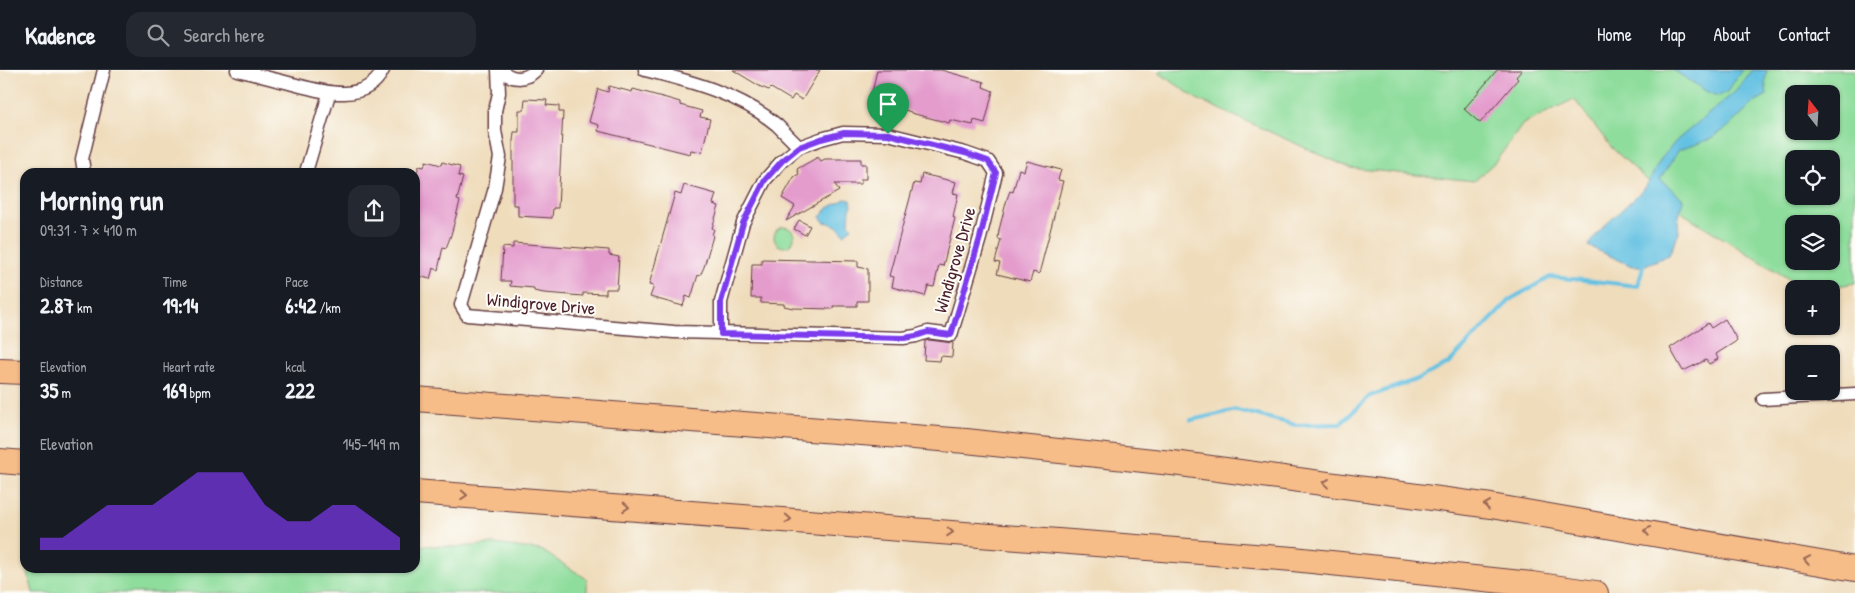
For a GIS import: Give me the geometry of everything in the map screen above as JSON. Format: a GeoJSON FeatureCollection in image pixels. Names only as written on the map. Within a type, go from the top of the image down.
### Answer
{"type":"FeatureCollection","features":[{"type":"Feature","properties":{"kind":"highway"},"geometry":{"type":"LineString","coordinates":[[0,371],[20,372]]}},
{"type":"Feature","properties":{"kind":"highway"},"geometry":{"type":"LineString","coordinates":[[420,399],[966,441],[1181,464],[1491,506],[1855,568]]}},
{"type":"Feature","properties":{"kind":"highway"},"geometry":{"type":"LineString","coordinates":[[0,461],[20,463]]}},
{"type":"Feature","properties":{"kind":"highway"},"geometry":{"type":"LineString","coordinates":[[420,492],[1274,558],[1532,584],[1596,593]]}},
{"type":"Feature","properties":{"kind":"street"},"geometry":{"type":"LineString","coordinates":[[83,168],[82,159],[104,70]]}},
{"type":"Feature","properties":{"kind":"street"},"geometry":{"type":"LineString","coordinates":[[236,70],[330,94],[364,90],[374,83],[383,70]]}},
{"type":"Feature","properties":{"kind":"street"},"geometry":{"type":"LineString","coordinates":[[499,70],[517,79]]}},
{"type":"Feature","properties":{"kind":"street","name":"Windigrove Drive"},"geometry":{"type":"LineString","coordinates":[[499,70],[499,93],[495,111],[495,131],[500,157],[494,188],[462,305],[467,315],[674,332],[721,334],[904,338],[928,332],[951,335],[982,231],[996,173],[988,161],[965,153],[888,134],[844,133],[799,147],[782,161],[765,180],[743,223],[721,302],[721,334]]}},
{"type":"Feature","properties":{"kind":"street"},"geometry":{"type":"LineString","coordinates":[[499,93],[507,84],[529,76],[536,70]]}},
{"type":"Feature","properties":{"kind":"street"},"geometry":{"type":"LineString","coordinates":[[645,70],[702,85],[728,96],[776,124],[799,147]]}},
{"type":"Feature","properties":{"kind":"street"},"geometry":{"type":"LineString","coordinates":[[307,168],[330,94]]}},
{"type":"Feature","properties":{"kind":"street"},"geometry":{"type":"LineString","coordinates":[[1763,398],[1855,394]]}},
{"type":"Feature","properties":{"kind":"green space"},"geometry":{"type":"Polygon","coordinates":[[[1162,70],[1855,70],[1855,283],[1840,286],[1840,280],[1790,280],[1684,214],[1612,148],[1574,99],[1523,124],[1496,161],[1474,181],[1350,168],[1197,99],[1158,72],[1162,70]]]}},
{"type":"Feature","properties":{"kind":"green space"},"geometry":{"type":"Polygon","coordinates":[[[784,227],[791,230],[794,237],[791,244],[784,247],[777,244],[774,237],[777,230],[784,227]]]}},
{"type":"Feature","properties":{"kind":"green space"},"geometry":{"type":"Polygon","coordinates":[[[494,544],[541,550],[587,579],[587,593],[33,593],[28,573],[420,573],[420,545],[458,547],[494,544]]]}},
{"type":"Feature","properties":{"kind":"water"},"geometry":{"type":"Polygon","coordinates":[[[1673,70],[1742,70],[1727,92],[1719,96],[1709,93],[1673,70]]]}},
{"type":"Feature","properties":{"kind":"water"},"geometry":{"type":"Polygon","coordinates":[[[1753,70],[1767,70],[1765,81],[1767,95],[1754,102],[1728,127],[1711,139],[1679,150],[1660,179],[1683,199],[1678,221],[1679,233],[1669,255],[1643,266],[1632,266],[1588,246],[1600,230],[1645,188],[1661,159],[1677,140],[1736,91],[1753,70]]]}},
{"type":"Feature","properties":{"kind":"water"},"geometry":{"type":"Polygon","coordinates":[[[845,199],[851,200],[852,206],[849,223],[852,228],[844,234],[838,227],[824,222],[820,217],[828,208],[845,199]]]}},
{"type":"Feature","properties":{"kind":"building"},"geometry":{"type":"Polygon","coordinates":[[[733,70],[820,70],[802,100],[794,95],[791,100],[771,88],[769,90],[761,87],[733,70]]]}},
{"type":"Feature","properties":{"kind":"building"},"geometry":{"type":"Polygon","coordinates":[[[877,70],[941,70],[984,82],[983,87],[993,91],[985,123],[974,120],[973,125],[950,120],[949,123],[911,113],[902,109],[903,106],[881,101],[882,95],[872,93],[877,70]]]}},
{"type":"Feature","properties":{"kind":"building"},"geometry":{"type":"Polygon","coordinates":[[[1497,70],[1522,70],[1516,77],[1518,79],[1480,123],[1464,109],[1497,70]]]}},
{"type":"Feature","properties":{"kind":"building"},"geometry":{"type":"Polygon","coordinates":[[[609,86],[632,92],[633,89],[680,102],[680,105],[702,111],[700,117],[710,119],[702,152],[691,150],[690,154],[598,131],[599,125],[589,122],[598,89],[608,92],[609,86]]]}},
{"type":"Feature","properties":{"kind":"building"},"geometry":{"type":"Polygon","coordinates":[[[525,99],[547,100],[546,105],[559,106],[559,112],[563,112],[558,208],[553,208],[552,218],[518,216],[518,205],[513,205],[514,132],[519,132],[519,110],[524,110],[525,99]]]}},
{"type":"Feature","properties":{"kind":"building"},"geometry":{"type":"Polygon","coordinates":[[[818,157],[821,161],[825,159],[861,159],[861,164],[866,164],[866,179],[861,179],[861,184],[835,184],[839,191],[786,221],[795,206],[782,198],[794,177],[799,174],[797,169],[818,157]]]}},
{"type":"Feature","properties":{"kind":"building"},"geometry":{"type":"Polygon","coordinates":[[[426,161],[441,165],[442,162],[460,167],[458,176],[463,177],[457,200],[460,201],[451,235],[446,248],[443,247],[438,270],[433,268],[430,279],[420,276],[420,168],[418,168],[419,166],[424,167],[426,161]]]}},
{"type":"Feature","properties":{"kind":"building"},"geometry":{"type":"Polygon","coordinates":[[[1027,161],[1061,170],[1058,180],[1063,181],[1039,274],[1033,272],[1030,282],[997,274],[1000,263],[995,262],[1001,240],[998,239],[999,230],[1007,199],[1010,191],[1013,192],[1019,169],[1024,171],[1027,161]]]}},
{"type":"Feature","properties":{"kind":"building"},"geometry":{"type":"Polygon","coordinates":[[[922,174],[956,182],[953,193],[958,194],[953,217],[955,218],[943,266],[939,265],[934,287],[928,286],[925,296],[892,287],[894,277],[889,276],[914,183],[920,184],[922,174]]]}},
{"type":"Feature","properties":{"kind":"building"},"geometry":{"type":"Polygon","coordinates":[[[684,185],[716,194],[713,204],[719,206],[712,228],[714,229],[713,236],[704,267],[700,276],[698,275],[691,298],[686,296],[683,306],[650,297],[654,286],[649,285],[675,193],[681,195],[684,185]]]}},
{"type":"Feature","properties":{"kind":"building"},"geometry":{"type":"Polygon","coordinates":[[[799,220],[810,226],[805,235],[794,229],[799,220]]]}},
{"type":"Feature","properties":{"kind":"building"},"geometry":{"type":"Polygon","coordinates":[[[513,243],[609,250],[609,255],[619,257],[617,289],[606,289],[606,294],[583,293],[583,296],[544,293],[534,291],[534,288],[510,286],[511,281],[501,281],[503,247],[513,248],[513,243]]]}},
{"type":"Feature","properties":{"kind":"building"},"geometry":{"type":"Polygon","coordinates":[[[762,259],[858,261],[858,267],[868,269],[868,301],[857,301],[857,306],[833,306],[833,309],[793,308],[784,306],[784,304],[761,303],[761,298],[751,298],[752,264],[762,264],[762,259]]]}},
{"type":"Feature","properties":{"kind":"building"},"geometry":{"type":"Polygon","coordinates":[[[1725,319],[1737,340],[1716,354],[1718,359],[1709,364],[1706,360],[1683,371],[1670,348],[1708,323],[1711,328],[1725,319]]]}},
{"type":"Feature","properties":{"kind":"building"},"geometry":{"type":"Polygon","coordinates":[[[925,341],[953,343],[952,357],[941,356],[940,361],[924,360],[925,341]]]}},
{"type":"Feature","properties":{"kind":"waterway"},"geometry":{"type":"LineString","coordinates":[[1191,420],[1237,410],[1296,425],[1340,424],[1370,396],[1415,380],[1448,364],[1511,299],[1550,277],[1638,286],[1643,266]]}},
{"type":"Feature","properties":{"kind":"route"},"geometry":{"type":"LineString","coordinates":[[844,133],[888,134],[965,153],[988,161],[996,173],[980,238],[951,335],[928,332],[904,338],[721,334],[721,302],[743,223],[765,180],[782,161],[799,147],[844,133]]}}]}
